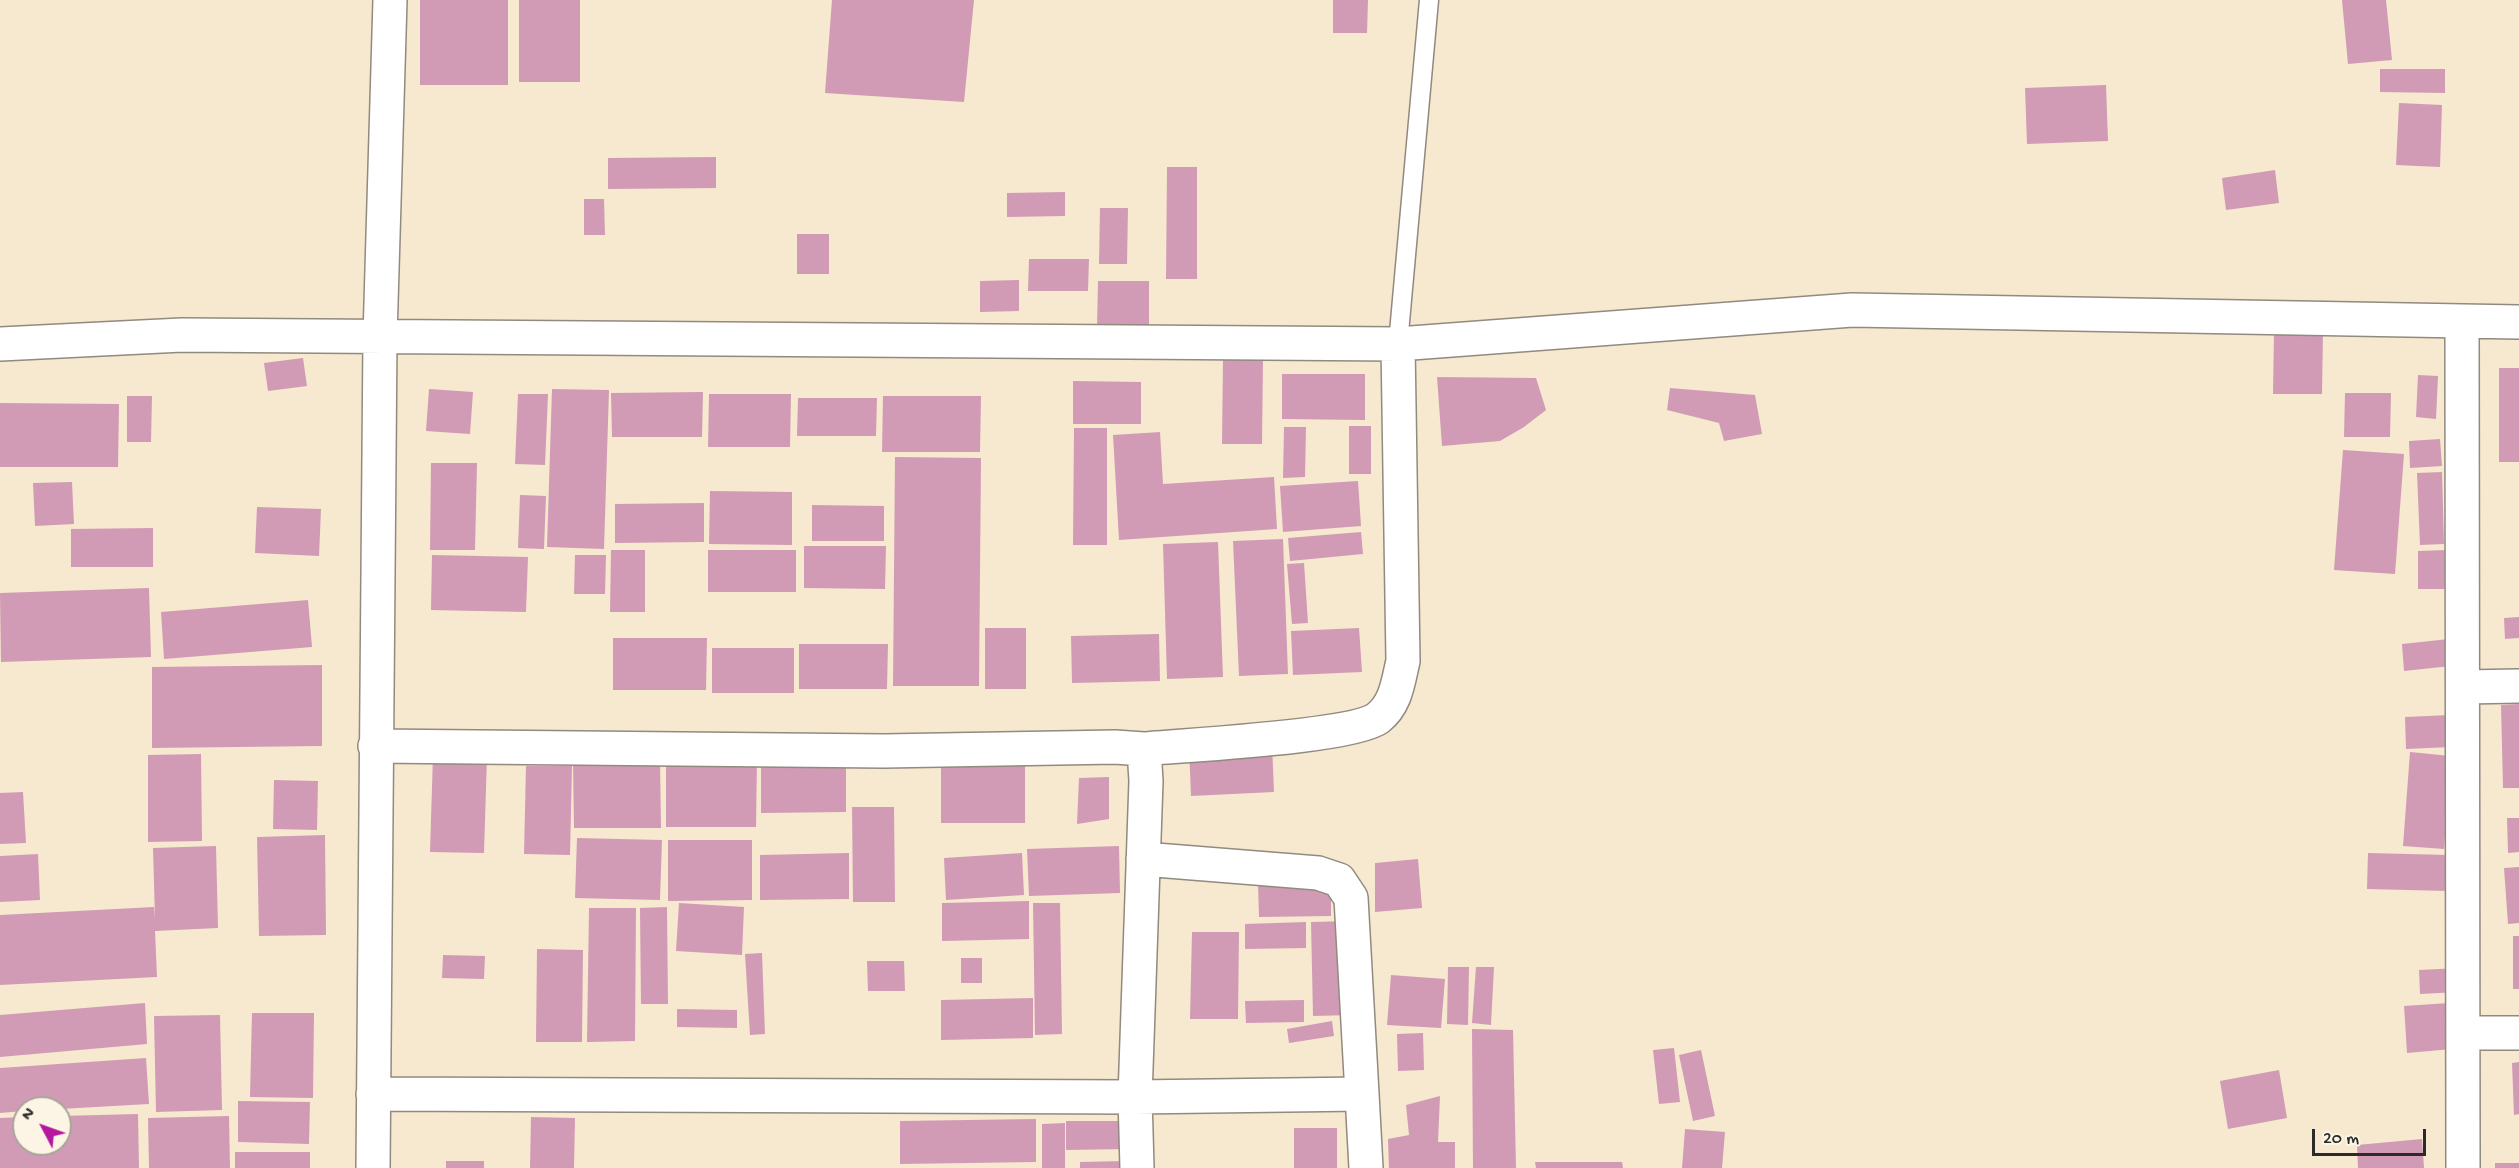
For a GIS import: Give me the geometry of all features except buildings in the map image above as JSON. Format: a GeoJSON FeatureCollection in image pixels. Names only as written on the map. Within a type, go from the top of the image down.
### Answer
{"type":"FeatureCollection","features":[{"type":"Feature","properties":{"kind":"street"},"geometry":{"type":"LineString","coordinates":[[373,1168],[380,337],[390,0]]}},
{"type":"Feature","properties":{"kind":"street"},"geometry":{"type":"LineString","coordinates":[[0,344],[182,335],[1398,344],[1852,310],[2519,322]]}},
{"type":"Feature","properties":{"kind":"street"},"geometry":{"type":"LineString","coordinates":[[2462,321],[2463,1168]]}},
{"type":"Feature","properties":{"kind":"street"},"geometry":{"type":"LineString","coordinates":[[375,746],[884,751],[1114,747],[1144,749],[1338,731],[1377,719],[1395,697],[1403,661],[1398,344]]}},
{"type":"Feature","properties":{"kind":"street"},"geometry":{"type":"LineString","coordinates":[[2463,687],[2519,686]]}},
{"type":"Feature","properties":{"kind":"street"},"geometry":{"type":"LineString","coordinates":[[1137,1168],[1135,1096],[1143,859],[1144,749]]}},
{"type":"Feature","properties":{"kind":"street"},"geometry":{"type":"LineString","coordinates":[[1143,859],[1318,873],[1339,880],[1351,898],[1366,1168]]}},
{"type":"Feature","properties":{"kind":"street"},"geometry":{"type":"LineString","coordinates":[[2463,1034],[2519,1033]]}},
{"type":"Feature","properties":{"kind":"street"},"geometry":{"type":"LineString","coordinates":[[373,1094],[1135,1096],[1362,1094]]}},
{"type":"Feature","properties":{"kind":"lane"},"geometry":{"type":"LineString","coordinates":[[1398,344],[1429,0]]}}]}
